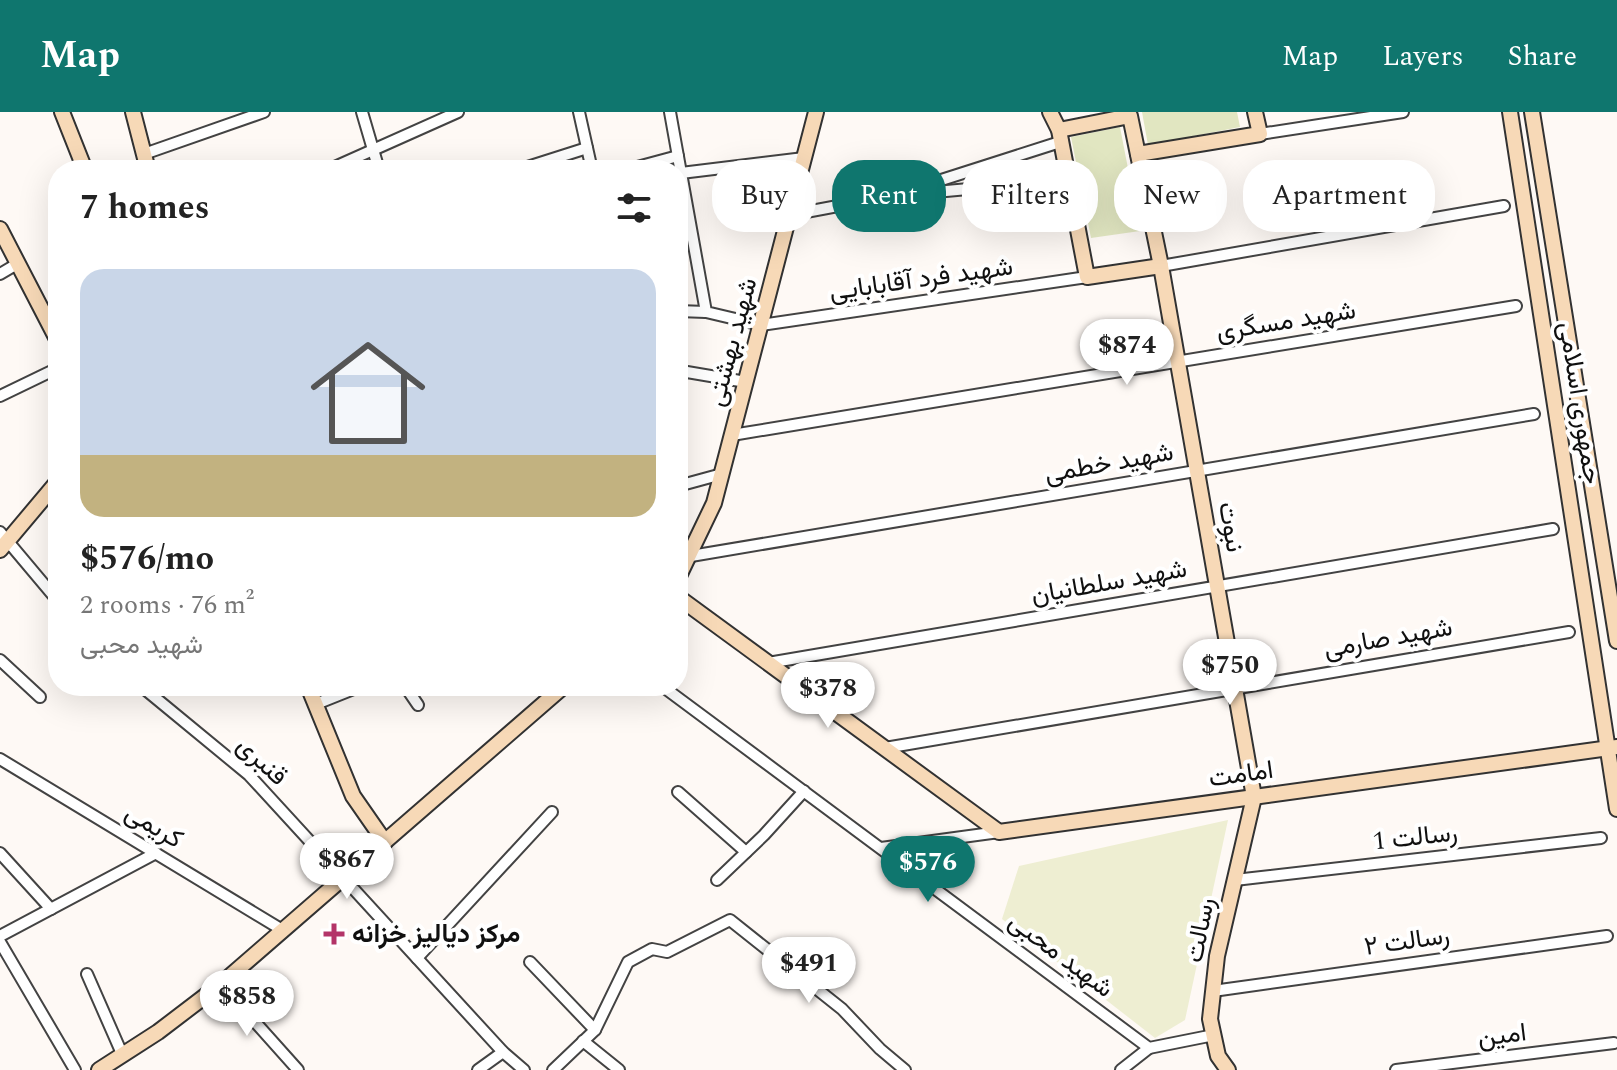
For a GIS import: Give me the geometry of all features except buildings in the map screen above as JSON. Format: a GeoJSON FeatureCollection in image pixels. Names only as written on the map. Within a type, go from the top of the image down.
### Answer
{"type":"FeatureCollection","features":[{"type":"Feature","properties":{"kind":"street"},"geometry":{"type":"LineString","coordinates":[[62,112],[81,160]]}},
{"type":"Feature","properties":{"kind":"street"},"geometry":{"type":"LineString","coordinates":[[133,112],[146,160]]}},
{"type":"Feature","properties":{"kind":"street"},"geometry":{"type":"LineString","coordinates":[[144,154],[264,112]]}},
{"type":"Feature","properties":{"kind":"street"},"geometry":{"type":"LineString","coordinates":[[362,112],[376,160]]}},
{"type":"Feature","properties":{"kind":"street"},"geometry":{"type":"LineString","coordinates":[[352,160],[458,112]]}},
{"type":"Feature","properties":{"kind":"street"},"geometry":{"type":"LineString","coordinates":[[579,112],[590,160]]}},
{"type":"Feature","properties":{"kind":"street"},"geometry":{"type":"LineString","coordinates":[[670,112],[679,160]]}},
{"type":"Feature","properties":{"kind":"street","name":"شهید بهشتی"},"geometry":{"type":"LineString","coordinates":[[804,158],[816,112]]}},
{"type":"Feature","properties":{"kind":"street"},"geometry":{"type":"LineString","coordinates":[[1050,112],[1060,136],[1064,160]]}},
{"type":"Feature","properties":{"kind":"street"},"geometry":{"type":"LineString","coordinates":[[1255,112],[1260,134]]}},
{"type":"Feature","properties":{"kind":"street"},"geometry":{"type":"LineString","coordinates":[[1138,154],[1403,112]]}},
{"type":"Feature","properties":{"kind":"street","name":"جمهوری اسلامی"},"geometry":{"type":"LineString","coordinates":[[1510,112],[1613,748],[1617,809]]}},
{"type":"Feature","properties":{"kind":"street","name":"جمهوری اسلامی"},"geometry":{"type":"LineString","coordinates":[[1532,112],[1617,641]]}},
{"type":"Feature","properties":{"kind":"street","name":"نبوت"},"geometry":{"type":"LineString","coordinates":[[1060,136],[1130,116],[1161,266],[1254,797]]}},
{"type":"Feature","properties":{"kind":"street"},"geometry":{"type":"LineString","coordinates":[[946,176],[1060,136]]}},
{"type":"Feature","properties":{"kind":"street"},"geometry":{"type":"LineString","coordinates":[[549,160],[587,148]]}},
{"type":"Feature","properties":{"kind":"street"},"geometry":{"type":"LineString","coordinates":[[663,160],[678,156]]}},
{"type":"Feature","properties":{"kind":"street"},"geometry":{"type":"LineString","coordinates":[[688,172],[804,158]]}},
{"type":"Feature","properties":{"kind":"street"},"geometry":{"type":"LineString","coordinates":[[1078,232],[1087,277],[1504,206]]}},
{"type":"Feature","properties":{"kind":"street"},"geometry":{"type":"LineString","coordinates":[[0,229],[48,322]]}},
{"type":"Feature","properties":{"kind":"street"},"geometry":{"type":"LineString","coordinates":[[688,232],[706,312]]}},
{"type":"Feature","properties":{"kind":"street","name":"شهید بهشتی"},"geometry":{"type":"LineString","coordinates":[[688,561],[714,503],[786,232]]}},
{"type":"Feature","properties":{"kind":"street"},"geometry":{"type":"LineString","coordinates":[[0,274],[17,264]]}},
{"type":"Feature","properties":{"kind":"street","name":"شهید فرد آقابابایی"},"geometry":{"type":"LineString","coordinates":[[761,325],[1087,277]]}},
{"type":"Feature","properties":{"kind":"street","name":"شهید مسگری"},"geometry":{"type":"LineString","coordinates":[[732,435],[1516,306]]}},
{"type":"Feature","properties":{"kind":"street"},"geometry":{"type":"LineString","coordinates":[[688,311],[706,312],[761,325]]}},
{"type":"Feature","properties":{"kind":"street"},"geometry":{"type":"LineString","coordinates":[[688,372],[746,382]]}},
{"type":"Feature","properties":{"kind":"street"},"geometry":{"type":"LineString","coordinates":[[0,396],[48,373]]}},
{"type":"Feature","properties":{"kind":"street","name":"شهید خطمی"},"geometry":{"type":"LineString","coordinates":[[691,556],[1534,414]]}},
{"type":"Feature","properties":{"kind":"street"},"geometry":{"type":"LineString","coordinates":[[688,483],[722,474]]}},
{"type":"Feature","properties":{"kind":"street"},"geometry":{"type":"LineString","coordinates":[[48,492],[2,541],[48,590]]}},
{"type":"Feature","properties":{"kind":"street","name":"شهید سلطانیان"},"geometry":{"type":"LineString","coordinates":[[768,663],[1553,529]]}},
{"type":"Feature","properties":{"kind":"street"},"geometry":{"type":"LineString","coordinates":[[688,604],[999,832]]}},
{"type":"Feature","properties":{"kind":"street","name":"شهید صارمی"},"geometry":{"type":"LineString","coordinates":[[885,748],[1569,632]]}},
{"type":"Feature","properties":{"kind":"street"},"geometry":{"type":"LineString","coordinates":[[0,660],[40,697]]}},
{"type":"Feature","properties":{"kind":"street","name":"قنبری"},"geometry":{"type":"LineString","coordinates":[[153,696],[249,775],[503,1052],[524,1070]]}},
{"type":"Feature","properties":{"kind":"street"},"geometry":{"type":"LineString","coordinates":[[312,696],[353,796],[385,842]]}},
{"type":"Feature","properties":{"kind":"street"},"geometry":{"type":"LineString","coordinates":[[316,704],[336,696]]}},
{"type":"Feature","properties":{"kind":"street"},"geometry":{"type":"LineString","coordinates":[[412,696],[418,705]]}},
{"type":"Feature","properties":{"kind":"street"},"geometry":{"type":"LineString","coordinates":[[99,1070],[221,984],[284,931],[385,842],[541,696]]}},
{"type":"Feature","properties":{"kind":"street","name":"شهید محبی"},"geometry":{"type":"LineString","coordinates":[[676,696],[1149,1048]]}},
{"type":"Feature","properties":{"kind":"street","name":"امامت"},"geometry":{"type":"LineString","coordinates":[[881,848],[1613,748]]}},
{"type":"Feature","properties":{"kind":"street","name":"کریمی"},"geometry":{"type":"LineString","coordinates":[[0,759],[284,931]]}},
{"type":"Feature","properties":{"kind":"street"},"geometry":{"type":"LineString","coordinates":[[717,880],[804,791]]}},
{"type":"Feature","properties":{"kind":"street"},"geometry":{"type":"LineString","coordinates":[[678,792],[746,852]]}},
{"type":"Feature","properties":{"kind":"street","name":"رسالت"},"geometry":{"type":"LineString","coordinates":[[1228,1070],[1218,1056],[1210,1019],[1217,956],[1254,797]]}},
{"type":"Feature","properties":{"kind":"street"},"geometry":{"type":"LineString","coordinates":[[417,958],[552,812]]}},
{"type":"Feature","properties":{"kind":"street","name":"رسالت 1"},"geometry":{"type":"LineString","coordinates":[[1235,880],[1601,838]]}},
{"type":"Feature","properties":{"kind":"street"},"geometry":{"type":"LineString","coordinates":[[0,853],[51,909]]}},
{"type":"Feature","properties":{"kind":"street"},"geometry":{"type":"LineString","coordinates":[[75,1070],[0,939],[156,853]]}},
{"type":"Feature","properties":{"kind":"street"},"geometry":{"type":"LineString","coordinates":[[553,1070],[595,1030],[628,962],[652,949],[667,952],[730,920],[842,1009],[905,1070]]}},
{"type":"Feature","properties":{"kind":"street","name":"رسالت ۲"},"geometry":{"type":"LineString","coordinates":[[1213,991],[1607,936]]}},
{"type":"Feature","properties":{"kind":"street"},"geometry":{"type":"LineString","coordinates":[[530,962],[595,1030]]}},
{"type":"Feature","properties":{"kind":"street"},"geometry":{"type":"LineString","coordinates":[[87,974],[123,1056]]}},
{"type":"Feature","properties":{"kind":"street"},"geometry":{"type":"LineString","coordinates":[[221,984],[298,1070]]}},
{"type":"Feature","properties":{"kind":"street"},"geometry":{"type":"LineString","coordinates":[[1121,1070],[1149,1048],[1214,1035]]}},
{"type":"Feature","properties":{"kind":"street"},"geometry":{"type":"LineString","coordinates":[[583,1041],[619,1070]]}},
{"type":"Feature","properties":{"kind":"street","name":"امین"},"geometry":{"type":"LineString","coordinates":[[1396,1070],[1614,1043]]}},
{"type":"Feature","properties":{"kind":"street"},"geometry":{"type":"LineString","coordinates":[[478,1070],[503,1052]]}},
{"type":"Feature","properties":{"kind":"green space"},"geometry":{"type":"Polygon","coordinates":[[[1142,112],[1237,112],[1240,127],[1148,145],[1142,112]]]}},
{"type":"Feature","properties":{"kind":"green space"},"geometry":{"type":"Polygon","coordinates":[[[1120,127],[1126,160],[1114,160],[1114,232],[1133,232],[1091,238],[1090,232],[1098,232],[1098,160],[1076,160],[1071,137],[1120,127]]]}},
{"type":"Feature","properties":{"kind":"green space"},"geometry":{"type":"Polygon","coordinates":[[[1228,820],[1185,1020],[1155,1038],[1002,919],[1019,866],[1228,820]]]}},
{"type":"Feature","properties":{"kind":"place","name":"مرکز دیالیز خزانه"},"geometry":{"type":"Point","coordinates":[334,934]}}]}
